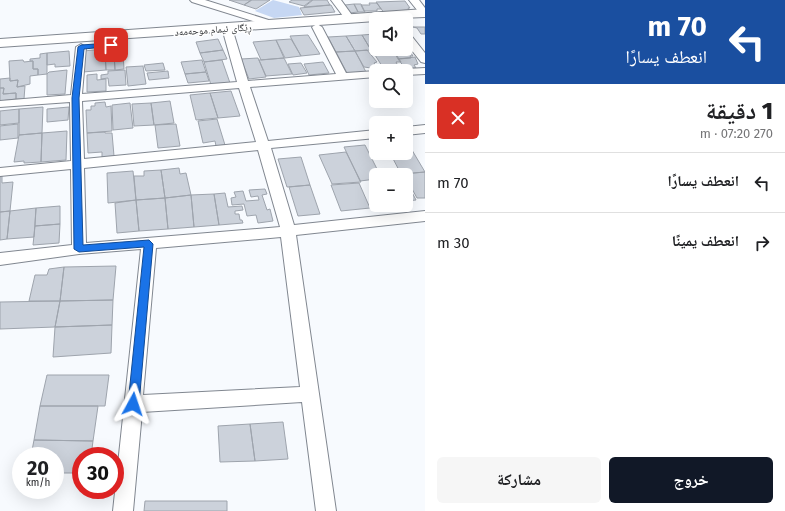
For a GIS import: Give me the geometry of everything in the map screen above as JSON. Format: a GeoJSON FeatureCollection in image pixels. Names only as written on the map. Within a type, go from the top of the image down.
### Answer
{"type":"FeatureCollection","features":[{"type":"Feature","properties":{"kind":"main road","name":"ڕێگای ئیمام موحەمەد"},"geometry":{"type":"LineString","coordinates":[[0,43],[232,30],[272,24],[349,18],[425,15]]}},
{"type":"Feature","properties":{"kind":"main road"},"geometry":{"type":"LineString","coordinates":[[413,18],[425,15]]}},
{"type":"Feature","properties":{"kind":"main road"},"geometry":{"type":"LineString","coordinates":[[0,52],[81,47],[232,30],[317,27],[369,23]]}},
{"type":"Feature","properties":{"kind":"street"},"geometry":{"type":"LineString","coordinates":[[196,0],[272,24]]}},
{"type":"Feature","properties":{"kind":"street"},"geometry":{"type":"LineString","coordinates":[[336,0],[349,18]]}},
{"type":"Feature","properties":{"kind":"street"},"geometry":{"type":"LineString","coordinates":[[414,0],[425,15]]}},
{"type":"Feature","properties":{"kind":"street"},"geometry":{"type":"LineString","coordinates":[[251,18],[232,30],[243,84],[263,144],[288,231],[326,511]]}},
{"type":"Feature","properties":{"kind":"street"},"geometry":{"type":"LineString","coordinates":[[317,27],[343,77]]}},
{"type":"Feature","properties":{"kind":"street"},"geometry":{"type":"LineString","coordinates":[[413,45],[425,60]]}},
{"type":"Feature","properties":{"kind":"street"},"geometry":{"type":"LineString","coordinates":[[79,249],[76,98],[81,47]]}},
{"type":"Feature","properties":{"kind":"street"},"geometry":{"type":"LineString","coordinates":[[413,72],[425,71]]}},
{"type":"Feature","properties":{"kind":"street"},"geometry":{"type":"LineString","coordinates":[[0,104],[369,75]]}},
{"type":"Feature","properties":{"kind":"street"},"geometry":{"type":"LineString","coordinates":[[413,130],[425,129]]}},
{"type":"Feature","properties":{"kind":"street"},"geometry":{"type":"LineString","coordinates":[[0,172],[78,165],[263,144],[369,135]]}},
{"type":"Feature","properties":{"kind":"street"},"geometry":{"type":"LineString","coordinates":[[1,264],[79,249],[288,231],[425,216]]}},
{"type":"Feature","properties":{"kind":"street"},"geometry":{"type":"LineString","coordinates":[[123,511],[149,244]]}},
{"type":"Feature","properties":{"kind":"street"},"geometry":{"type":"LineString","coordinates":[[133,404],[310,394]]}},
{"type":"Feature","properties":{"kind":"shaded area"},"geometry":{"type":"Polygon","coordinates":[[[273,0],[299,7],[302,15],[274,18],[255,11],[273,0]]]}},
{"type":"Feature","properties":{"kind":"building"},"geometry":{"type":"Polygon","coordinates":[[[229,0],[251,0],[244,5],[229,0]]]}},
{"type":"Feature","properties":{"kind":"building"},"geometry":{"type":"Polygon","coordinates":[[[252,0],[270,0],[256,9],[244,5],[252,0]]]}},
{"type":"Feature","properties":{"kind":"building"},"geometry":{"type":"Polygon","coordinates":[[[292,0],[312,0],[304,6],[289,2],[292,0]]]}},
{"type":"Feature","properties":{"kind":"building"},"geometry":{"type":"Polygon","coordinates":[[[313,0],[327,0],[330,5],[304,7],[313,0]]]}},
{"type":"Feature","properties":{"kind":"building"},"geometry":{"type":"Polygon","coordinates":[[[405,1],[410,8],[408,8],[409,10],[384,12],[376,2],[405,1]]]}},
{"type":"Feature","properties":{"kind":"building"},"geometry":{"type":"Polygon","coordinates":[[[369,3],[377,3],[381,9],[377,9],[377,11],[364,11],[361,5],[370,5],[369,3]]]}},
{"type":"Feature","properties":{"kind":"building"},"geometry":{"type":"Polygon","coordinates":[[[354,4],[358,12],[349,13],[345,5],[354,4]]]}},
{"type":"Feature","properties":{"kind":"building"},"geometry":{"type":"Polygon","coordinates":[[[354,4],[361,4],[365,12],[358,12],[354,4]]]}},
{"type":"Feature","properties":{"kind":"building"},"geometry":{"type":"Polygon","coordinates":[[[331,5],[335,12],[304,15],[300,8],[331,5]]]}},
{"type":"Feature","properties":{"kind":"building"},"geometry":{"type":"Polygon","coordinates":[[[413,27],[425,27],[425,34],[421,34],[417,28],[413,27]]]}},
{"type":"Feature","properties":{"kind":"building"},"geometry":{"type":"Polygon","coordinates":[[[369,34],[369,47],[362,35],[369,34]]]}},
{"type":"Feature","properties":{"kind":"building"},"geometry":{"type":"Polygon","coordinates":[[[308,35],[320,54],[301,56],[290,36],[308,35]]]}},
{"type":"Feature","properties":{"kind":"building"},"geometry":{"type":"Polygon","coordinates":[[[362,35],[369,47],[369,50],[355,51],[346,36],[362,35]]]}},
{"type":"Feature","properties":{"kind":"building"},"geometry":{"type":"Polygon","coordinates":[[[346,36],[355,51],[336,52],[328,37],[346,36]]]}},
{"type":"Feature","properties":{"kind":"building"},"geometry":{"type":"Polygon","coordinates":[[[218,39],[223,50],[200,53],[196,42],[218,39]]]}},
{"type":"Feature","properties":{"kind":"building"},"geometry":{"type":"Polygon","coordinates":[[[291,39],[301,56],[285,58],[276,40],[291,39]]]}},
{"type":"Feature","properties":{"kind":"building"},"geometry":{"type":"Polygon","coordinates":[[[276,40],[284,58],[261,60],[253,42],[276,40]]]}},
{"type":"Feature","properties":{"kind":"building"},"geometry":{"type":"Polygon","coordinates":[[[105,49],[106,70],[83,72],[83,51],[105,49]]]}},
{"type":"Feature","properties":{"kind":"building"},"geometry":{"type":"Polygon","coordinates":[[[223,50],[227,59],[204,62],[200,53],[223,50]]]}},
{"type":"Feature","properties":{"kind":"building"},"geometry":{"type":"Polygon","coordinates":[[[367,50],[369,56],[372,56],[377,62],[375,64],[369,64],[369,68],[364,67],[355,51],[367,50]]]}},
{"type":"Feature","properties":{"kind":"building"},"geometry":{"type":"Polygon","coordinates":[[[69,51],[70,66],[55,67],[55,64],[47,65],[47,53],[69,51]]]}},
{"type":"Feature","properties":{"kind":"building"},"geometry":{"type":"Polygon","coordinates":[[[355,51],[366,72],[347,73],[336,52],[355,51]]]}},
{"type":"Feature","properties":{"kind":"building"},"geometry":{"type":"Polygon","coordinates":[[[47,53],[47,74],[38,75],[38,69],[33,69],[33,61],[30,61],[30,59],[40,58],[40,54],[47,53]]]}},
{"type":"Feature","properties":{"kind":"building"},"geometry":{"type":"Polygon","coordinates":[[[114,53],[123,53],[124,69],[115,70],[114,53]]]}},
{"type":"Feature","properties":{"kind":"building"},"geometry":{"type":"Polygon","coordinates":[[[105,54],[114,54],[115,70],[106,70],[105,54]]]}},
{"type":"Feature","properties":{"kind":"building"},"geometry":{"type":"Polygon","coordinates":[[[376,56],[397,56],[401,62],[396,62],[397,64],[381,64],[376,56]]]}},
{"type":"Feature","properties":{"kind":"building"},"geometry":{"type":"Polygon","coordinates":[[[396,56],[410,56],[411,58],[398,59],[396,56]]]}},
{"type":"Feature","properties":{"kind":"building"},"geometry":{"type":"Polygon","coordinates":[[[415,57],[418,64],[414,65],[416,68],[413,68],[413,64],[402,64],[398,59],[415,57]]]}},
{"type":"Feature","properties":{"kind":"building"},"geometry":{"type":"Polygon","coordinates":[[[258,58],[266,77],[249,79],[241,59],[258,58]]]}},
{"type":"Feature","properties":{"kind":"building"},"geometry":{"type":"Polygon","coordinates":[[[284,58],[292,74],[266,76],[259,60],[284,58]]]}},
{"type":"Feature","properties":{"kind":"building"},"geometry":{"type":"Polygon","coordinates":[[[23,60],[24,62],[33,61],[33,69],[38,69],[38,75],[30,76],[30,84],[17,87],[18,80],[10,81],[9,61],[23,60]]]}},
{"type":"Feature","properties":{"kind":"building"},"geometry":{"type":"Polygon","coordinates":[[[202,60],[206,72],[185,74],[181,62],[202,60]]]}},
{"type":"Feature","properties":{"kind":"building"},"geometry":{"type":"Polygon","coordinates":[[[222,60],[230,83],[211,85],[204,62],[222,60]]]}},
{"type":"Feature","properties":{"kind":"building"},"geometry":{"type":"Polygon","coordinates":[[[323,62],[329,73],[309,75],[304,64],[323,62]]]}},
{"type":"Feature","properties":{"kind":"building"},"geometry":{"type":"Polygon","coordinates":[[[163,63],[165,70],[146,71],[144,65],[163,63]]]}},
{"type":"Feature","properties":{"kind":"building"},"geometry":{"type":"Polygon","coordinates":[[[301,63],[307,73],[293,75],[288,64],[301,63]]]}},
{"type":"Feature","properties":{"kind":"building"},"geometry":{"type":"Polygon","coordinates":[[[143,66],[146,84],[128,86],[126,67],[143,66]]]}},
{"type":"Feature","properties":{"kind":"building"},"geometry":{"type":"Polygon","coordinates":[[[67,70],[65,94],[47,95],[47,74],[49,72],[67,70]]]}},
{"type":"Feature","properties":{"kind":"building"},"geometry":{"type":"Polygon","coordinates":[[[125,70],[126,85],[109,86],[108,78],[101,79],[101,75],[108,74],[108,71],[125,70]]]}},
{"type":"Feature","properties":{"kind":"building"},"geometry":{"type":"Polygon","coordinates":[[[168,71],[169,78],[149,80],[147,73],[168,71]]]}},
{"type":"Feature","properties":{"kind":"building"},"geometry":{"type":"Polygon","coordinates":[[[206,72],[209,81],[188,83],[185,74],[206,72]]]}},
{"type":"Feature","properties":{"kind":"building"},"geometry":{"type":"Polygon","coordinates":[[[97,74],[97,80],[106,79],[106,91],[87,92],[87,75],[97,74]]]}},
{"type":"Feature","properties":{"kind":"building"},"geometry":{"type":"Polygon","coordinates":[[[10,78],[10,81],[18,80],[17,87],[25,86],[24,99],[16,99],[16,93],[3,94],[4,88],[0,88],[0,79],[10,78]]]}},
{"type":"Feature","properties":{"kind":"building"},"geometry":{"type":"Polygon","coordinates":[[[0,88],[4,88],[3,94],[16,93],[16,99],[0,101],[0,88]]]}},
{"type":"Feature","properties":{"kind":"building"},"geometry":{"type":"Polygon","coordinates":[[[231,91],[240,116],[218,118],[210,93],[231,91]]]}},
{"type":"Feature","properties":{"kind":"building"},"geometry":{"type":"Polygon","coordinates":[[[210,93],[218,118],[196,120],[190,95],[210,93]]]}},
{"type":"Feature","properties":{"kind":"building"},"geometry":{"type":"Polygon","coordinates":[[[170,101],[174,123],[154,125],[151,103],[170,101]]]}},
{"type":"Feature","properties":{"kind":"building"},"geometry":{"type":"Polygon","coordinates":[[[105,102],[106,107],[111,106],[112,131],[87,133],[86,110],[91,110],[91,106],[95,106],[95,103],[105,102]]]}},
{"type":"Feature","properties":{"kind":"building"},"geometry":{"type":"Polygon","coordinates":[[[130,103],[133,128],[113,130],[112,105],[130,103]]]}},
{"type":"Feature","properties":{"kind":"building"},"geometry":{"type":"Polygon","coordinates":[[[151,103],[154,125],[134,126],[132,104],[151,103]]]}},
{"type":"Feature","properties":{"kind":"building"},"geometry":{"type":"Polygon","coordinates":[[[43,107],[42,133],[19,135],[19,109],[43,107]]]}},
{"type":"Feature","properties":{"kind":"building"},"geometry":{"type":"Polygon","coordinates":[[[69,107],[68,120],[47,122],[47,109],[69,107]]]}},
{"type":"Feature","properties":{"kind":"building"},"geometry":{"type":"Polygon","coordinates":[[[19,109],[19,123],[0,125],[0,111],[19,109]]]}},
{"type":"Feature","properties":{"kind":"building"},"geometry":{"type":"Polygon","coordinates":[[[217,119],[225,145],[216,146],[215,141],[203,143],[198,121],[217,119]]]}},
{"type":"Feature","properties":{"kind":"building"},"geometry":{"type":"Polygon","coordinates":[[[18,124],[18,138],[0,140],[0,126],[18,124]]]}},
{"type":"Feature","properties":{"kind":"building"},"geometry":{"type":"Polygon","coordinates":[[[176,124],[180,146],[158,148],[155,125],[176,124]]]}},
{"type":"Feature","properties":{"kind":"building"},"geometry":{"type":"Polygon","coordinates":[[[67,131],[66,160],[41,162],[42,133],[67,131]]]}},
{"type":"Feature","properties":{"kind":"building"},"geometry":{"type":"Polygon","coordinates":[[[42,133],[41,162],[14,162],[19,135],[42,133]]]}},
{"type":"Feature","properties":{"kind":"building"},"geometry":{"type":"Polygon","coordinates":[[[87,133],[112,133],[114,156],[102,157],[102,152],[88,153],[87,133]]]}},
{"type":"Feature","properties":{"kind":"building"},"geometry":{"type":"Polygon","coordinates":[[[365,145],[369,153],[369,160],[372,160],[376,168],[369,168],[369,180],[360,181],[344,147],[365,145]]]}},
{"type":"Feature","properties":{"kind":"building"},"geometry":{"type":"Polygon","coordinates":[[[346,152],[361,182],[332,184],[319,155],[346,152]]]}},
{"type":"Feature","properties":{"kind":"building"},"geometry":{"type":"Polygon","coordinates":[[[413,152],[425,172],[413,173],[413,168],[398,168],[394,160],[413,160],[413,152]]]}},
{"type":"Feature","properties":{"kind":"building"},"geometry":{"type":"Polygon","coordinates":[[[301,157],[310,185],[287,187],[278,159],[301,157]]]}},
{"type":"Feature","properties":{"kind":"building"},"geometry":{"type":"Polygon","coordinates":[[[179,168],[180,174],[186,173],[191,195],[165,198],[161,170],[179,168]]]}},
{"type":"Feature","properties":{"kind":"building"},"geometry":{"type":"Polygon","coordinates":[[[161,170],[165,198],[136,200],[134,176],[144,176],[144,171],[161,170]]]}},
{"type":"Feature","properties":{"kind":"building"},"geometry":{"type":"Polygon","coordinates":[[[133,171],[136,200],[108,203],[107,173],[133,171]]]}},
{"type":"Feature","properties":{"kind":"building"},"geometry":{"type":"Polygon","coordinates":[[[425,172],[425,198],[417,198],[413,191],[413,173],[425,172]]]}},
{"type":"Feature","properties":{"kind":"building"},"geometry":{"type":"Polygon","coordinates":[[[2,176],[2,183],[13,182],[10,211],[0,212],[0,177],[2,176]]]}},
{"type":"Feature","properties":{"kind":"building"},"geometry":{"type":"Polygon","coordinates":[[[359,183],[369,208],[341,211],[331,185],[359,183]]]}},
{"type":"Feature","properties":{"kind":"building"},"geometry":{"type":"Polygon","coordinates":[[[310,185],[320,214],[298,216],[289,187],[310,185]]]}},
{"type":"Feature","properties":{"kind":"building"},"geometry":{"type":"Polygon","coordinates":[[[265,189],[267,194],[262,195],[267,210],[270,209],[273,221],[258,223],[256,215],[247,216],[244,204],[232,205],[231,198],[236,197],[234,192],[243,191],[246,201],[259,200],[258,196],[251,197],[249,190],[265,189]]]}},
{"type":"Feature","properties":{"kind":"building"},"geometry":{"type":"Polygon","coordinates":[[[225,193],[228,207],[242,206],[243,210],[235,211],[235,214],[239,214],[240,220],[242,220],[243,223],[219,225],[214,194],[225,193]]]}},
{"type":"Feature","properties":{"kind":"building"},"geometry":{"type":"Polygon","coordinates":[[[214,194],[219,225],[194,227],[191,195],[214,194]]]}},
{"type":"Feature","properties":{"kind":"building"},"geometry":{"type":"Polygon","coordinates":[[[191,195],[194,227],[168,229],[165,198],[191,195]]]}},
{"type":"Feature","properties":{"kind":"building"},"geometry":{"type":"Polygon","coordinates":[[[165,198],[168,229],[139,231],[136,200],[165,198]]]}},
{"type":"Feature","properties":{"kind":"building"},"geometry":{"type":"Polygon","coordinates":[[[136,200],[139,231],[117,233],[115,203],[136,200]]]}},
{"type":"Feature","properties":{"kind":"building"},"geometry":{"type":"Polygon","coordinates":[[[60,206],[60,224],[35,226],[36,208],[60,206]]]}},
{"type":"Feature","properties":{"kind":"building"},"geometry":{"type":"Polygon","coordinates":[[[36,208],[34,237],[7,239],[10,211],[36,208]]]}},
{"type":"Feature","properties":{"kind":"building"},"geometry":{"type":"Polygon","coordinates":[[[10,211],[7,239],[0,240],[0,212],[10,211]]]}},
{"type":"Feature","properties":{"kind":"building"},"geometry":{"type":"Polygon","coordinates":[[[60,224],[59,243],[33,245],[35,226],[60,224]]]}},
{"type":"Feature","properties":{"kind":"building"},"geometry":{"type":"Polygon","coordinates":[[[116,266],[113,300],[60,301],[64,267],[116,266]]]}},
{"type":"Feature","properties":{"kind":"building"},"geometry":{"type":"Polygon","coordinates":[[[64,267],[60,301],[29,301],[35,275],[47,275],[49,269],[64,267]]]}},
{"type":"Feature","properties":{"kind":"building"},"geometry":{"type":"Polygon","coordinates":[[[113,300],[112,325],[55,327],[60,301],[113,300]]]}},
{"type":"Feature","properties":{"kind":"building"},"geometry":{"type":"Polygon","coordinates":[[[60,301],[55,327],[0,329],[0,302],[60,301]]]}},
{"type":"Feature","properties":{"kind":"building"},"geometry":{"type":"Polygon","coordinates":[[[112,325],[111,353],[53,357],[55,327],[112,325]]]}},
{"type":"Feature","properties":{"kind":"building"},"geometry":{"type":"Polygon","coordinates":[[[47,375],[109,375],[105,406],[40,406],[47,375]]]}},
{"type":"Feature","properties":{"kind":"building"},"geometry":{"type":"Polygon","coordinates":[[[40,406],[98,406],[93,441],[34,440],[40,406]]]}},
{"type":"Feature","properties":{"kind":"building"},"geometry":{"type":"Polygon","coordinates":[[[283,422],[288,459],[255,461],[250,424],[283,422]]]}},
{"type":"Feature","properties":{"kind":"building"},"geometry":{"type":"Polygon","coordinates":[[[250,424],[255,461],[220,462],[218,426],[250,424]]]}},
{"type":"Feature","properties":{"kind":"building"},"geometry":{"type":"Polygon","coordinates":[[[34,440],[93,441],[92,447],[72,447],[72,473],[64,473],[64,447],[33,447],[34,440]]]}},
{"type":"Feature","properties":{"kind":"building"},"geometry":{"type":"Polygon","coordinates":[[[145,501],[227,501],[227,511],[144,511],[145,501]]]}},
{"type":"Feature","properties":{"kind":"route"},"geometry":{"type":"LineString","coordinates":[[111,45],[81,47],[76,98],[79,249],[149,244],[133,404]]}}]}
